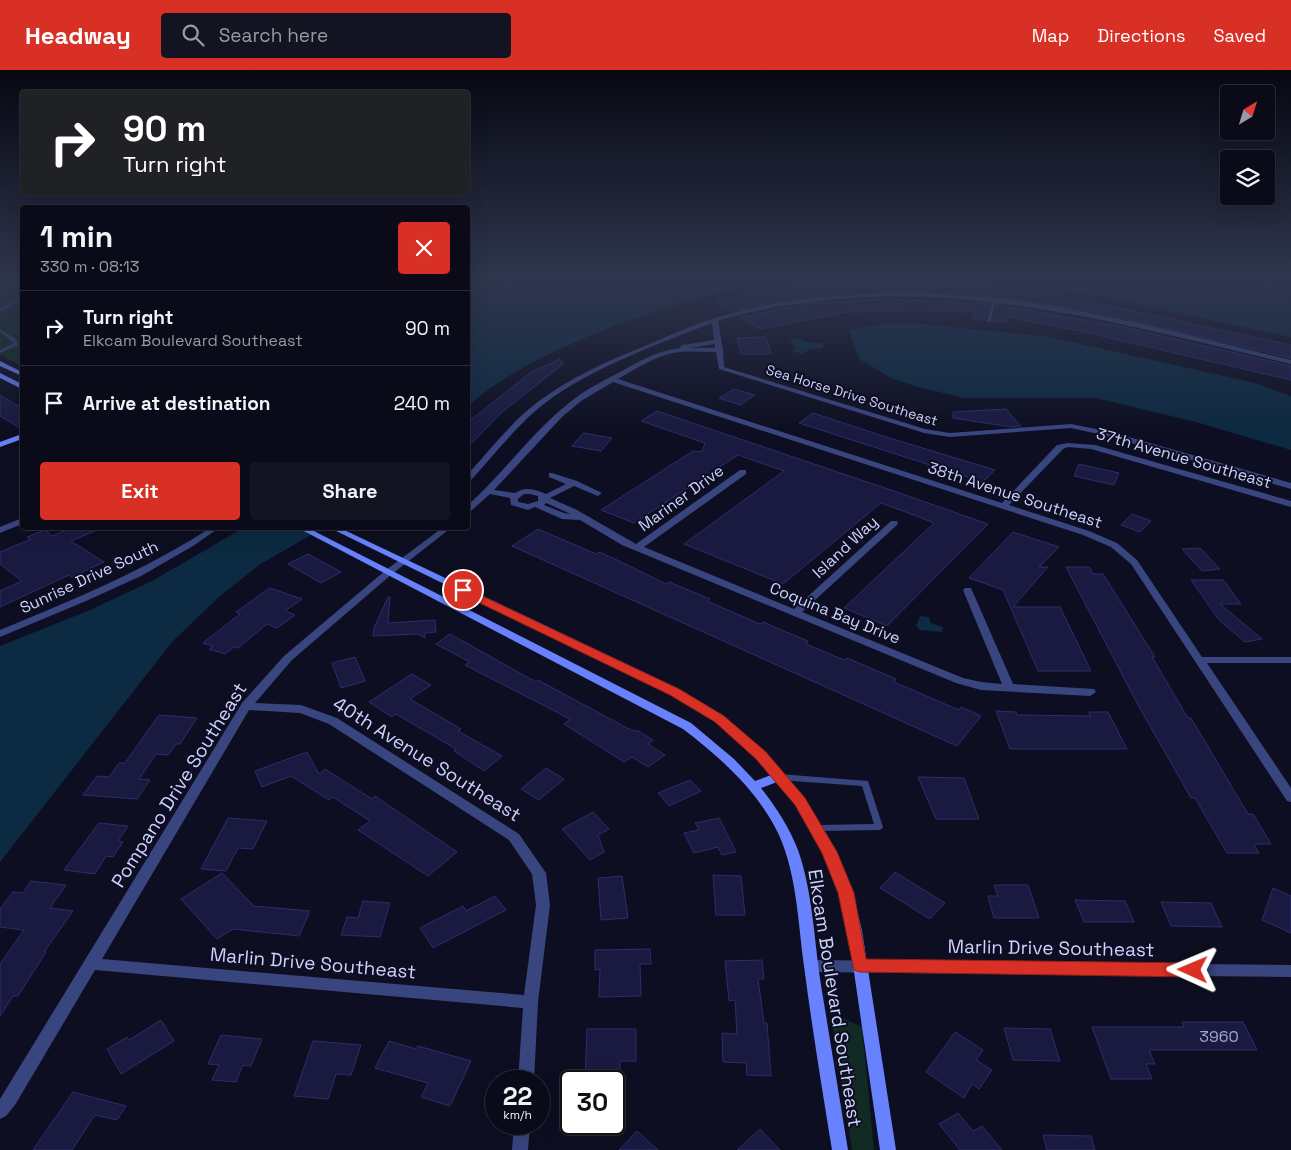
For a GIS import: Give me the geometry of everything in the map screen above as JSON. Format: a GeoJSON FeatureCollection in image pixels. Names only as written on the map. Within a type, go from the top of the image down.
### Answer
{"type":"FeatureCollection","features":[{"type":"Feature","properties":{"kind":"street"},"geometry":{"type":"LineString","coordinates":[[470,476],[521,421],[561,389],[636,352],[691,330]]}},
{"type":"Feature","properties":{"kind":"street"},"geometry":{"type":"LineString","coordinates":[[470,507],[488,491],[559,415],[578,399],[640,364],[678,350],[719,346],[717,330]]}},
{"type":"Feature","properties":{"kind":"street"},"geometry":{"type":"LineString","coordinates":[[1151,330],[1291,362]]}},
{"type":"Feature","properties":{"kind":"street","name":"Sea Horse Drive Southeast"},"geometry":{"type":"LineString","coordinates":[[719,346],[721,368],[936,434],[1071,426],[1108,434],[1291,486]]}},
{"type":"Feature","properties":{"kind":"street"},"geometry":{"type":"LineString","coordinates":[[0,363],[20,373]]}},
{"type":"Feature","properties":{"kind":"street"},"geometry":{"type":"LineString","coordinates":[[0,375],[20,386]]}},
{"type":"Feature","properties":{"kind":"street","name":"38th Avenue Southeast"},"geometry":{"type":"LineString","coordinates":[[611,379],[1004,506],[1114,545],[1134,562],[1201,660],[1291,798]]}},
{"type":"Feature","properties":{"kind":"street"},"geometry":{"type":"LineString","coordinates":[[0,445],[20,437]]}},
{"type":"Feature","properties":{"kind":"street","name":"37th Avenue Southeast"},"geometry":{"type":"LineString","coordinates":[[1004,506],[1060,448],[1068,445],[1092,447],[1291,504]]}},
{"type":"Feature","properties":{"kind":"street","name":"Mariner Drive"},"geometry":{"type":"LineString","coordinates":[[637,548],[743,472]]}},
{"type":"Feature","properties":{"kind":"street"},"geometry":{"type":"LineString","coordinates":[[552,475],[598,493]]}},
{"type":"Feature","properties":{"kind":"street"},"geometry":{"type":"LineString","coordinates":[[542,501],[574,483]]}},
{"type":"Feature","properties":{"kind":"street","name":"Coquina Bay Drive"},"geometry":{"type":"LineString","coordinates":[[488,491],[515,496],[531,491],[540,493],[542,501],[562,516],[581,518],[637,548],[960,681],[981,686],[1090,692]]}},
{"type":"Feature","properties":{"kind":"street","name":"Coquina Bay Drive"},"geometry":{"type":"LineString","coordinates":[[515,496],[513,500],[516,504],[528,507],[542,501]]}},
{"type":"Feature","properties":{"kind":"street"},"geometry":{"type":"LineString","coordinates":[[0,530],[20,522]]}},
{"type":"Feature","properties":{"kind":"street","name":"Island Way"},"geometry":{"type":"LineString","coordinates":[[795,613],[894,522]]}},
{"type":"Feature","properties":{"kind":"street","name":"Sunrise Drive South"},"geometry":{"type":"LineString","coordinates":[[0,634],[146,569],[193,543],[212,530]]}},
{"type":"Feature","properties":{"kind":"street","name":"Elkcam Boulevard Southeast"},"geometry":{"type":"LineString","coordinates":[[306,530],[687,726],[726,755],[754,786],[785,835],[800,881],[811,966],[840,1150]]}},
{"type":"Feature","properties":{"kind":"street","name":"Elkcam Boulevard Southeast"},"geometry":{"type":"LineString","coordinates":[[338,530],[674,692],[720,719],[761,756],[800,801],[817,828],[846,893],[860,965],[888,1150]]}},
{"type":"Feature","properties":{"kind":"street","name":"Pompano Drive Southeast"},"geometry":{"type":"LineString","coordinates":[[0,1112],[10,1100],[246,706],[288,658],[402,561],[444,530]]}},
{"type":"Feature","properties":{"kind":"street"},"geometry":{"type":"LineString","coordinates":[[968,590],[1009,688]]}},
{"type":"Feature","properties":{"kind":"street"},"geometry":{"type":"LineString","coordinates":[[532,645],[549,632]]}},
{"type":"Feature","properties":{"kind":"street"},"geometry":{"type":"LineString","coordinates":[[1201,660],[1291,660]]}},
{"type":"Feature","properties":{"kind":"street","name":"40th Avenue Southeast"},"geometry":{"type":"LineString","coordinates":[[246,706],[301,709],[333,721],[514,836],[539,872],[543,905],[527,1070]]}},
{"type":"Feature","properties":{"kind":"street"},"geometry":{"type":"LineString","coordinates":[[754,786],[779,777]]}},
{"type":"Feature","properties":{"kind":"street","name":"Marlin Drive Southeast"},"geometry":{"type":"LineString","coordinates":[[91,964],[532,1002]]}},
{"type":"Feature","properties":{"kind":"street","name":"Marlin Drive Southeast"},"geometry":{"type":"LineString","coordinates":[[811,966],[860,965],[1291,971]]}},
{"type":"Feature","properties":{"kind":"street"},"geometry":{"type":"LineString","coordinates":[[520,1150],[521,1135]]}},
{"type":"Feature","properties":{"kind":"lane"},"geometry":{"type":"LineString","coordinates":[[0,352],[16,345],[14,340],[1,330]]}},
{"type":"Feature","properties":{"kind":"lane"},"geometry":{"type":"LineString","coordinates":[[779,777],[865,783],[879,828],[817,828]]}},
{"type":"Feature","properties":{"kind":"green space"},"geometry":{"type":"Polygon","coordinates":[[[0,330],[20,330],[20,365],[0,355],[0,330]]]}},
{"type":"Feature","properties":{"kind":"green space"},"geometry":{"type":"Polygon","coordinates":[[[841,1017],[862,1027],[874,1150],[852,1150],[833,1028],[836,1019],[841,1017]]]}},
{"type":"Feature","properties":{"kind":"water"},"geometry":{"type":"Polygon","coordinates":[[[470,330],[603,330],[530,364],[470,404],[470,330]]]}},
{"type":"Feature","properties":{"kind":"water"},"geometry":{"type":"Polygon","coordinates":[[[849,330],[984,330],[1049,337],[1255,383],[1291,396],[1291,450],[1196,422],[1096,398],[964,398],[918,387],[891,378],[859,359],[849,330]]]}},
{"type":"Feature","properties":{"kind":"water"},"geometry":{"type":"Polygon","coordinates":[[[1260,330],[1291,330],[1291,337],[1260,330]]]}},
{"type":"Feature","properties":{"kind":"water"},"geometry":{"type":"Polygon","coordinates":[[[797,338],[810,343],[822,343],[824,348],[810,349],[802,354],[792,351],[797,347],[789,341],[797,338]]]}},
{"type":"Feature","properties":{"kind":"water"},"geometry":{"type":"Polygon","coordinates":[[[240,530],[320,530],[259,565],[219,597],[172,642],[0,862],[0,646],[90,610],[154,580],[240,530]]]}},
{"type":"Feature","properties":{"kind":"water"},"geometry":{"type":"Polygon","coordinates":[[[920,616],[929,617],[931,623],[943,627],[942,632],[920,630],[916,626],[920,616]]]}},
{"type":"Feature","properties":{"kind":"building"},"geometry":{"type":"Polygon","coordinates":[[[1077,330],[1138,330],[1291,366],[1291,380],[1077,330]]]}},
{"type":"Feature","properties":{"kind":"building"},"geometry":{"type":"Polygon","coordinates":[[[1173,330],[1223,330],[1291,345],[1291,358],[1173,330]]]}},
{"type":"Feature","properties":{"kind":"building"},"geometry":{"type":"Polygon","coordinates":[[[766,337],[771,354],[741,354],[737,338],[766,337]]]}},
{"type":"Feature","properties":{"kind":"building"},"geometry":{"type":"Polygon","coordinates":[[[560,359],[563,364],[501,413],[470,445],[470,420],[530,373],[560,359]]]}},
{"type":"Feature","properties":{"kind":"building"},"geometry":{"type":"Polygon","coordinates":[[[734,389],[755,395],[740,405],[719,398],[734,389]]]}},
{"type":"Feature","properties":{"kind":"building"},"geometry":{"type":"Polygon","coordinates":[[[0,395],[20,407],[20,428],[0,416],[0,395]]]}},
{"type":"Feature","properties":{"kind":"building"},"geometry":{"type":"Polygon","coordinates":[[[1006,409],[1021,426],[1011,427],[953,418],[953,412],[1006,409]]]}},
{"type":"Feature","properties":{"kind":"building"},"geometry":{"type":"Polygon","coordinates":[[[657,411],[988,524],[887,626],[844,608],[934,523],[881,503],[783,584],[684,544],[784,471],[738,455],[634,523],[601,510],[693,451],[702,452],[705,443],[641,421],[657,411]]]}},
{"type":"Feature","properties":{"kind":"building"},"geometry":{"type":"Polygon","coordinates":[[[813,413],[995,470],[983,482],[799,423],[813,413]]]}},
{"type":"Feature","properties":{"kind":"building"},"geometry":{"type":"Polygon","coordinates":[[[583,433],[612,438],[601,451],[572,446],[583,433]]]}},
{"type":"Feature","properties":{"kind":"building"},"geometry":{"type":"Polygon","coordinates":[[[1079,464],[1119,473],[1114,485],[1074,476],[1079,464]]]}},
{"type":"Feature","properties":{"kind":"building"},"geometry":{"type":"Polygon","coordinates":[[[1132,514],[1151,521],[1140,532],[1121,525],[1132,514]]]}},
{"type":"Feature","properties":{"kind":"building"},"geometry":{"type":"Polygon","coordinates":[[[538,529],[596,554],[599,552],[613,558],[666,584],[669,582],[710,599],[707,601],[760,624],[763,622],[808,641],[806,644],[844,660],[847,658],[896,679],[894,682],[959,710],[961,707],[981,716],[957,746],[512,546],[538,529]]]}},
{"type":"Feature","properties":{"kind":"building"},"geometry":{"type":"Polygon","coordinates":[[[45,530],[52,536],[66,530],[97,530],[71,541],[104,562],[72,577],[69,575],[0,607],[0,591],[22,581],[0,564],[0,552],[31,539],[27,537],[45,530]]]}},
{"type":"Feature","properties":{"kind":"building"},"geometry":{"type":"Polygon","coordinates":[[[1013,532],[1059,547],[1039,567],[1048,567],[1013,607],[1060,607],[1091,671],[1038,671],[1003,590],[969,578],[1013,532]]]}},
{"type":"Feature","properties":{"kind":"building"},"geometry":{"type":"Polygon","coordinates":[[[1200,548],[1220,569],[1202,571],[1182,549],[1200,548]]]}},
{"type":"Feature","properties":{"kind":"building"},"geometry":{"type":"Polygon","coordinates":[[[308,554],[341,572],[321,583],[288,564],[308,554]]]}},
{"type":"Feature","properties":{"kind":"building"},"geometry":{"type":"Polygon","coordinates":[[[1066,567],[1089,567],[1093,574],[1103,574],[1155,657],[1152,657],[1188,718],[1191,718],[1248,814],[1253,814],[1271,844],[1254,844],[1259,853],[1227,853],[1195,798],[1191,798],[1138,705],[1066,567]]]}},
{"type":"Feature","properties":{"kind":"building"},"geometry":{"type":"Polygon","coordinates":[[[1191,580],[1223,580],[1241,604],[1220,604],[1262,639],[1245,642],[1219,620],[1191,580]]]}},
{"type":"Feature","properties":{"kind":"building"},"geometry":{"type":"Polygon","coordinates":[[[270,588],[302,599],[285,611],[295,615],[277,628],[267,624],[238,648],[234,647],[225,654],[209,649],[213,646],[203,643],[240,614],[236,612],[270,588]]]}},
{"type":"Feature","properties":{"kind":"building"},"geometry":{"type":"Polygon","coordinates":[[[388,597],[390,597],[388,623],[435,620],[436,632],[425,633],[425,638],[417,634],[373,636],[374,628],[388,597]]]}},
{"type":"Feature","properties":{"kind":"building"},"geometry":{"type":"Polygon","coordinates":[[[450,634],[536,682],[538,680],[627,728],[637,730],[653,740],[648,744],[665,755],[648,767],[632,757],[624,762],[564,724],[570,719],[465,665],[470,662],[436,644],[450,634]]]}},
{"type":"Feature","properties":{"kind":"building"},"geometry":{"type":"Polygon","coordinates":[[[355,657],[365,681],[341,688],[332,663],[355,657]]]}},
{"type":"Feature","properties":{"kind":"building"},"geometry":{"type":"Polygon","coordinates":[[[412,674],[431,685],[410,699],[461,729],[458,731],[502,756],[484,771],[454,751],[456,749],[396,714],[392,717],[369,702],[412,674]]]}},
{"type":"Feature","properties":{"kind":"building"},"geometry":{"type":"Polygon","coordinates":[[[996,711],[1016,712],[1017,715],[1090,716],[1089,712],[1108,712],[1127,749],[1010,749],[996,711]]]}},
{"type":"Feature","properties":{"kind":"building"},"geometry":{"type":"Polygon","coordinates":[[[159,715],[197,718],[180,744],[176,744],[168,755],[156,754],[139,779],[150,780],[137,799],[83,795],[97,776],[109,777],[119,763],[125,763],[159,715]]]}},
{"type":"Feature","properties":{"kind":"building"},"geometry":{"type":"Polygon","coordinates":[[[307,752],[319,774],[325,769],[372,799],[375,796],[457,852],[428,876],[358,830],[370,821],[333,797],[329,800],[291,776],[262,787],[255,771],[307,752]]]}},
{"type":"Feature","properties":{"kind":"building"},"geometry":{"type":"Polygon","coordinates":[[[546,768],[564,779],[539,800],[521,789],[546,768]]]}},
{"type":"Feature","properties":{"kind":"building"},"geometry":{"type":"Polygon","coordinates":[[[918,777],[964,778],[979,819],[936,819],[918,777]]]}},
{"type":"Feature","properties":{"kind":"building"},"geometry":{"type":"Polygon","coordinates":[[[690,780],[701,791],[669,806],[658,793],[690,780]]]}},
{"type":"Feature","properties":{"kind":"building"},"geometry":{"type":"Polygon","coordinates":[[[593,812],[609,829],[598,835],[604,852],[590,860],[562,829],[593,812]]]}},
{"type":"Feature","properties":{"kind":"building"},"geometry":{"type":"Polygon","coordinates":[[[228,818],[267,821],[253,849],[238,848],[226,871],[201,869],[228,818]]]}},
{"type":"Feature","properties":{"kind":"building"},"geometry":{"type":"Polygon","coordinates":[[[719,818],[736,852],[722,855],[718,847],[694,853],[684,833],[699,830],[695,823],[719,818]]]}},
{"type":"Feature","properties":{"kind":"building"},"geometry":{"type":"Polygon","coordinates":[[[99,823],[128,826],[118,841],[123,842],[113,857],[106,856],[95,874],[64,870],[99,823]]]}},
{"type":"Feature","properties":{"kind":"building"},"geometry":{"type":"Polygon","coordinates":[[[895,872],[945,903],[930,919],[880,888],[895,872]]]}},
{"type":"Feature","properties":{"kind":"building"},"geometry":{"type":"Polygon","coordinates":[[[222,873],[254,906],[310,911],[299,936],[233,929],[217,939],[181,899],[222,873]]]}},
{"type":"Feature","properties":{"kind":"building"},"geometry":{"type":"Polygon","coordinates":[[[713,875],[741,876],[745,915],[716,915],[713,875]]]}},
{"type":"Feature","properties":{"kind":"building"},"geometry":{"type":"Polygon","coordinates":[[[622,876],[628,918],[601,920],[598,878],[622,876]]]}},
{"type":"Feature","properties":{"kind":"building"},"geometry":{"type":"Polygon","coordinates":[[[31,881],[66,885],[50,908],[73,911],[44,952],[46,952],[18,996],[13,996],[0,1016],[0,964],[24,930],[0,927],[0,909],[13,892],[23,893],[31,881]]]}},
{"type":"Feature","properties":{"kind":"building"},"geometry":{"type":"Polygon","coordinates":[[[994,885],[1028,885],[1039,918],[994,918],[988,896],[998,896],[994,885]]]}},
{"type":"Feature","properties":{"kind":"building"},"geometry":{"type":"Polygon","coordinates":[[[1273,888],[1291,896],[1291,933],[1262,920],[1273,888]]]}},
{"type":"Feature","properties":{"kind":"building"},"geometry":{"type":"Polygon","coordinates":[[[495,896],[506,910],[433,948],[420,928],[463,906],[466,911],[495,896]]]}},
{"type":"Feature","properties":{"kind":"building"},"geometry":{"type":"Polygon","coordinates":[[[1075,900],[1125,901],[1134,922],[1084,922],[1075,900]]]}},
{"type":"Feature","properties":{"kind":"building"},"geometry":{"type":"Polygon","coordinates":[[[363,901],[390,903],[380,937],[341,935],[347,917],[358,918],[363,901]]]}},
{"type":"Feature","properties":{"kind":"building"},"geometry":{"type":"Polygon","coordinates":[[[1161,902],[1211,903],[1222,927],[1171,926],[1161,902]]]}},
{"type":"Feature","properties":{"kind":"building"},"geometry":{"type":"Polygon","coordinates":[[[650,949],[651,964],[640,964],[641,996],[599,997],[600,969],[595,970],[595,950],[650,949]]]}},
{"type":"Feature","properties":{"kind":"building"},"geometry":{"type":"Polygon","coordinates":[[[762,960],[764,979],[758,979],[764,1023],[767,1023],[771,1076],[747,1075],[746,1063],[723,1062],[722,1033],[737,1034],[735,1000],[729,1001],[725,961],[762,960]]]}},
{"type":"Feature","properties":{"kind":"building"},"geometry":{"type":"Polygon","coordinates":[[[161,1020],[174,1041],[121,1074],[107,1049],[127,1037],[129,1040],[161,1020]]]}},
{"type":"Feature","properties":{"kind":"building"},"geometry":{"type":"Polygon","coordinates":[[[1182,1022],[1243,1022],[1257,1050],[1149,1050],[1155,1064],[1146,1064],[1152,1079],[1111,1079],[1092,1027],[1184,1027],[1182,1022]]]}},
{"type":"Feature","properties":{"kind":"building"},"geometry":{"type":"Polygon","coordinates":[[[1004,1028],[1050,1029],[1060,1061],[1013,1060],[1004,1028]]]}},
{"type":"Feature","properties":{"kind":"building"},"geometry":{"type":"Polygon","coordinates":[[[587,1029],[636,1029],[636,1061],[620,1061],[620,1070],[585,1070],[587,1029]]]}},
{"type":"Feature","properties":{"kind":"building"},"geometry":{"type":"Polygon","coordinates":[[[955,1032],[983,1050],[976,1060],[992,1070],[979,1089],[972,1084],[964,1098],[926,1072],[955,1032]]]}},
{"type":"Feature","properties":{"kind":"building"},"geometry":{"type":"Polygon","coordinates":[[[221,1035],[262,1039],[251,1066],[243,1065],[236,1082],[212,1080],[219,1065],[208,1064],[221,1035]]]}},
{"type":"Feature","properties":{"kind":"building"},"geometry":{"type":"Polygon","coordinates":[[[313,1041],[361,1045],[351,1075],[336,1074],[328,1099],[294,1096],[313,1041]]]}},
{"type":"Feature","properties":{"kind":"building"},"geometry":{"type":"Polygon","coordinates":[[[389,1041],[416,1049],[418,1046],[471,1061],[450,1106],[421,1097],[428,1083],[375,1068],[389,1041]]]}},
{"type":"Feature","properties":{"kind":"building"},"geometry":{"type":"Polygon","coordinates":[[[73,1092],[126,1106],[117,1120],[95,1115],[72,1150],[33,1150],[73,1092]]]}},
{"type":"Feature","properties":{"kind":"building"},"geometry":{"type":"Polygon","coordinates":[[[958,1113],[973,1131],[982,1126],[1002,1150],[960,1150],[939,1124],[958,1113]]]}},
{"type":"Feature","properties":{"kind":"building"},"geometry":{"type":"Polygon","coordinates":[[[760,1129],[780,1150],[737,1150],[760,1129]]]}},
{"type":"Feature","properties":{"kind":"building"},"geometry":{"type":"Polygon","coordinates":[[[637,1131],[658,1150],[619,1150],[637,1131]]]}},
{"type":"Feature","properties":{"kind":"building"},"geometry":{"type":"Polygon","coordinates":[[[1043,1135],[1091,1136],[1095,1150],[1047,1150],[1043,1135]]]}},
{"type":"Feature","properties":{"kind":"route"},"geometry":{"type":"LineString","coordinates":[[463,590],[674,692],[720,719],[761,756],[800,801],[830,852],[846,893],[855,931],[860,965],[1193,970]]}}]}
